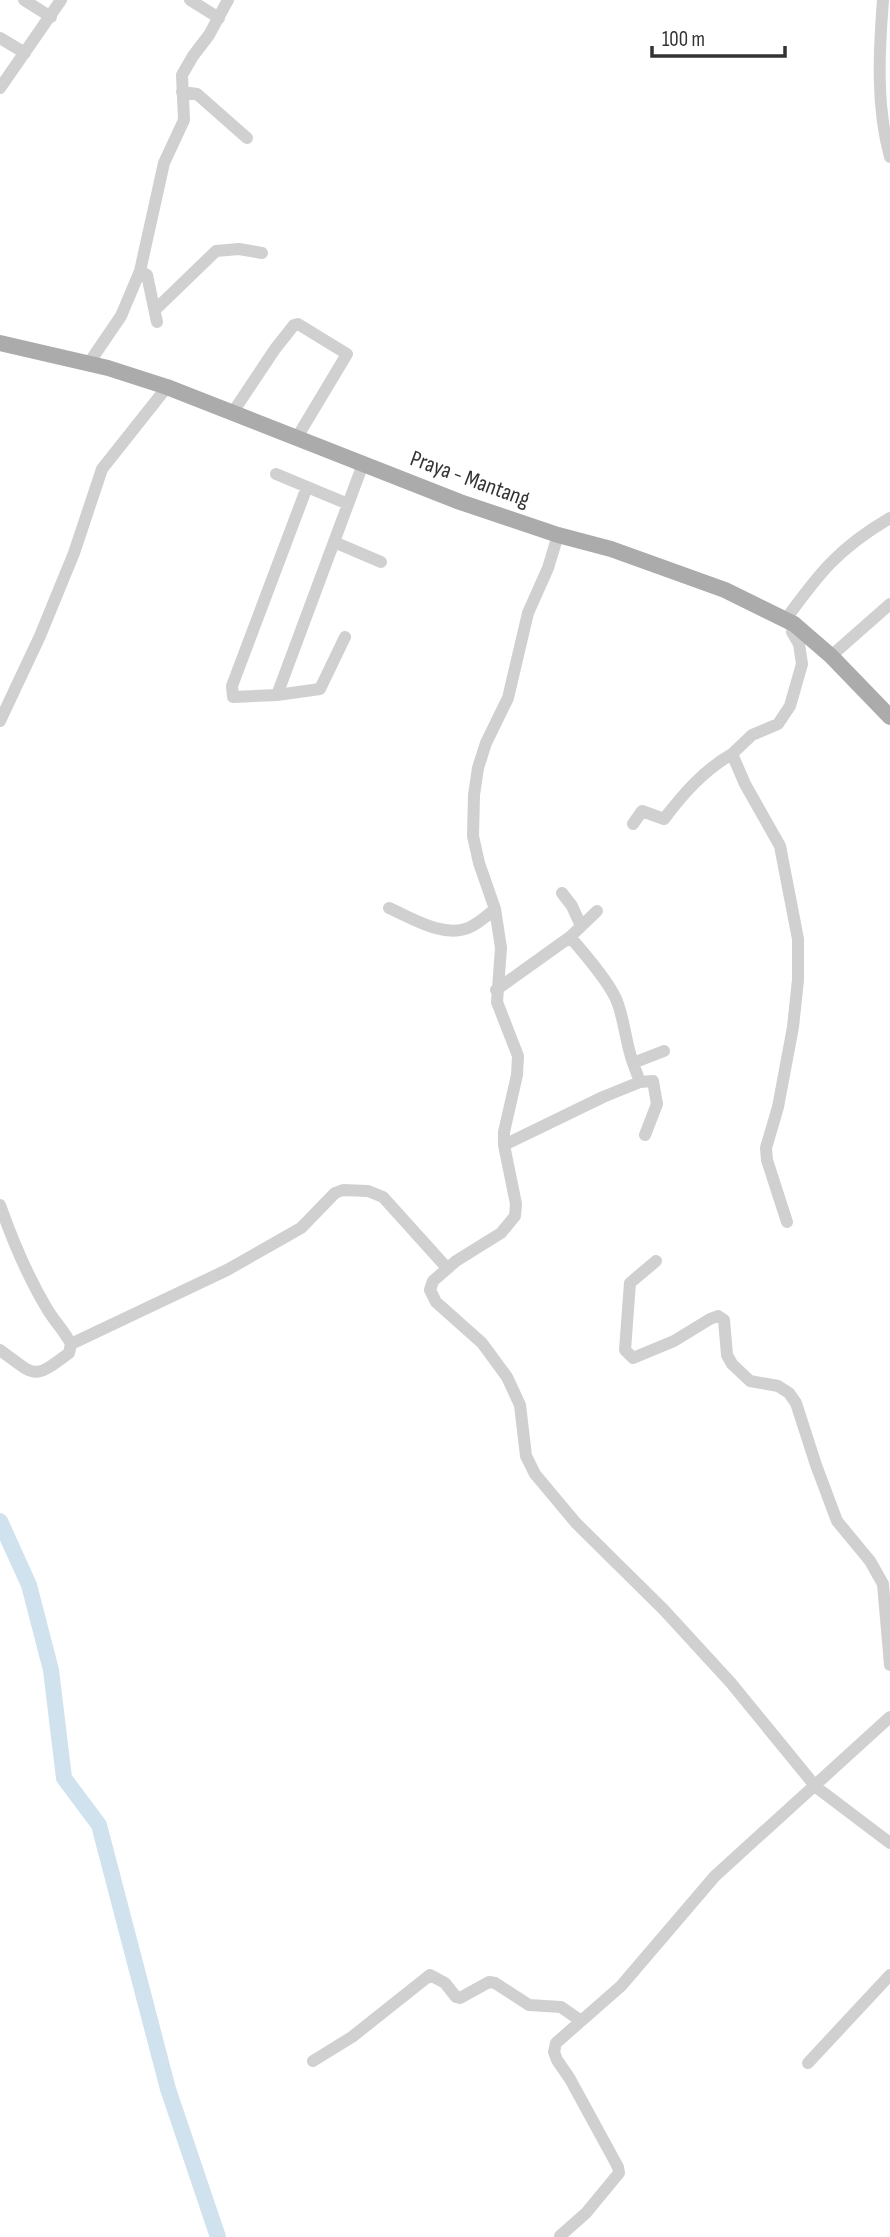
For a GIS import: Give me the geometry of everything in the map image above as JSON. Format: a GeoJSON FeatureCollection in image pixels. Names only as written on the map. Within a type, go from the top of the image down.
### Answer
{"type":"FeatureCollection","features":[{"type":"Feature","properties":{"kind":"main road","name":"Praya - Mantang"},"geometry":{"type":"LineString","coordinates":[[0,343],[89,363],[167,387],[460,502],[558,535],[611,549],[708,583],[790,621],[831,656],[890,717]]}},
{"type":"Feature","properties":{"kind":"street"},"geometry":{"type":"LineString","coordinates":[[24,0],[51,17]]}},
{"type":"Feature","properties":{"kind":"street"},"geometry":{"type":"LineString","coordinates":[[0,88],[61,0]]}},
{"type":"Feature","properties":{"kind":"street"},"geometry":{"type":"LineString","coordinates":[[190,0],[219,18]]}},
{"type":"Feature","properties":{"kind":"street"},"geometry":{"type":"LineString","coordinates":[[89,363],[121,316],[140,271],[167,153],[184,120],[181,82],[185,68],[228,0]]}},
{"type":"Feature","properties":{"kind":"street"},"geometry":{"type":"LineString","coordinates":[[883,0],[879,48],[881,113],[890,157]]}},
{"type":"Feature","properties":{"kind":"street"},"geometry":{"type":"LineString","coordinates":[[0,37],[25,53]]}},
{"type":"Feature","properties":{"kind":"street"},"geometry":{"type":"LineString","coordinates":[[182,92],[197,94],[247,138]]}},
{"type":"Feature","properties":{"kind":"street"},"geometry":{"type":"LineString","coordinates":[[140,271],[148,275],[157,316],[216,251],[239,249],[262,253]]}},
{"type":"Feature","properties":{"kind":"street"},"geometry":{"type":"LineString","coordinates":[[233,412],[275,349],[298,324],[347,354],[296,439]]}},
{"type":"Feature","properties":{"kind":"street"},"geometry":{"type":"LineString","coordinates":[[0,721],[30,659],[74,553],[102,469],[167,387]]}},
{"type":"Feature","properties":{"kind":"street"},"geometry":{"type":"LineString","coordinates":[[277,695],[363,464]]}},
{"type":"Feature","properties":{"kind":"street"},"geometry":{"type":"LineString","coordinates":[[276,474],[348,504]]}},
{"type":"Feature","properties":{"kind":"street"},"geometry":{"type":"LineString","coordinates":[[307,487],[232,686],[233,697],[320,689],[345,637]]}},
{"type":"Feature","properties":{"kind":"street"},"geometry":{"type":"LineString","coordinates":[[633,824],[640,811],[664,819],[693,784],[719,762],[752,735],[778,724],[790,706],[802,664],[799,644],[792,632],[790,621],[813,580],[839,553],[864,533],[890,518]]}},
{"type":"Feature","properties":{"kind":"street"},"geometry":{"type":"LineString","coordinates":[[558,535],[548,568],[528,613],[508,698],[486,743],[478,768],[474,795],[473,836],[495,909],[502,948],[496,990],[499,1009],[518,1056],[517,1075],[505,1120],[504,1145],[516,1204],[515,1216],[501,1233],[447,1268],[433,1281],[432,1296],[482,1343],[507,1377],[520,1405],[526,1456],[536,1474],[576,1523],[648,1593],[732,1683],[816,1787],[890,1843]]}},
{"type":"Feature","properties":{"kind":"street"},"geometry":{"type":"LineString","coordinates":[[334,542],[381,562]]}},
{"type":"Feature","properties":{"kind":"street"},"geometry":{"type":"LineString","coordinates":[[831,656],[890,604]]}},
{"type":"Feature","properties":{"kind":"street"},"geometry":{"type":"LineString","coordinates":[[732,754],[745,784],[780,846],[798,939],[798,980],[793,1027],[779,1107],[766,1148],[767,1160],[787,1222]]}},
{"type":"Feature","properties":{"kind":"street"},"geometry":{"type":"LineString","coordinates":[[562,893],[572,906],[581,926]]}},
{"type":"Feature","properties":{"kind":"street"},"geometry":{"type":"LineString","coordinates":[[389,908],[435,927],[458,931],[472,926],[495,909]]}},
{"type":"Feature","properties":{"kind":"street"},"geometry":{"type":"LineString","coordinates":[[496,990],[570,937],[597,911]]}},
{"type":"Feature","properties":{"kind":"street"},"geometry":{"type":"LineString","coordinates":[[570,937],[615,999],[640,1082]]}},
{"type":"Feature","properties":{"kind":"street"},"geometry":{"type":"LineString","coordinates":[[634,1063],[664,1051]]}},
{"type":"Feature","properties":{"kind":"street"},"geometry":{"type":"LineString","coordinates":[[504,1145],[640,1082],[654,1082],[658,1100],[645,1135]]}},
{"type":"Feature","properties":{"kind":"street"},"geometry":{"type":"LineString","coordinates":[[71,1343],[227,1270],[301,1228],[335,1193],[343,1190],[368,1191],[383,1197],[447,1268]]}},
{"type":"Feature","properties":{"kind":"street"},"geometry":{"type":"LineString","coordinates":[[0,1205],[40,1297],[71,1343],[69,1353],[44,1372],[36,1374],[0,1350]]}},
{"type":"Feature","properties":{"kind":"street"},"geometry":{"type":"LineString","coordinates":[[656,1261],[630,1283],[625,1350],[633,1358],[674,1341],[718,1316],[724,1320],[727,1355],[741,1374],[750,1381],[778,1386],[789,1392],[796,1403],[837,1521],[870,1561],[884,1584],[890,1665]]}},
{"type":"Feature","properties":{"kind":"street"},"geometry":{"type":"LineString","coordinates":[[560,2236],[586,2213],[619,2173],[589,2113],[554,2053],[556,2043],[621,1986],[715,1875],[816,1787],[890,1717]]}},
{"type":"Feature","properties":{"kind":"street"},"geometry":{"type":"LineString","coordinates":[[313,2062],[352,2037],[430,1975],[445,1983],[456,1997],[460,1998],[489,1982],[495,1983],[529,2005],[562,2007],[581,2021]]}},
{"type":"Feature","properties":{"kind":"street"},"geometry":{"type":"LineString","coordinates":[[808,2063],[890,1975]]}},
{"type":"Feature","properties":{"kind":"waterway"},"geometry":{"type":"LineString","coordinates":[[0,1521],[29,1585],[51,1670],[64,1778],[99,1825],[168,2089],[218,2237]]}}]}
